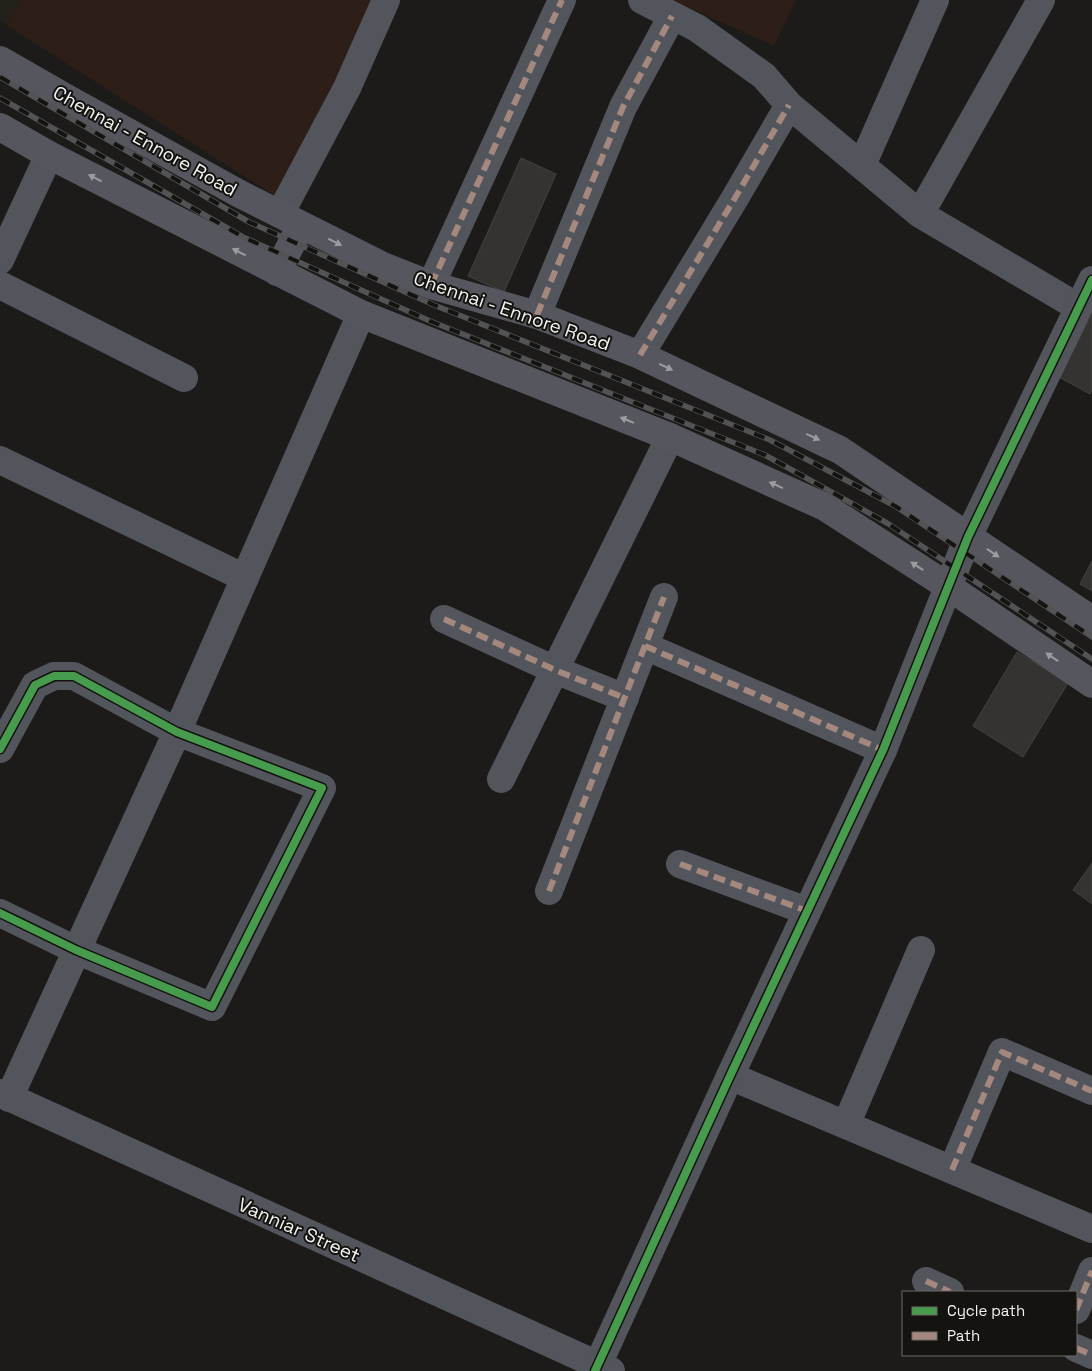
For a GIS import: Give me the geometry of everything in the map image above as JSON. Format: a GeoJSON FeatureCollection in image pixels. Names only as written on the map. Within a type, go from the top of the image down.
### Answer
{"type":"FeatureCollection","features":[{"type":"Feature","properties":{"kind":"main road","name":"Chennai - Ennore Road"},"geometry":{"type":"LineString","coordinates":[[0,60],[196,169],[383,266],[431,285],[538,315],[640,355],[840,450],[1092,620]]}},
{"type":"Feature","properties":{"kind":"main road"},"geometry":{"type":"LineString","coordinates":[[0,126],[49,155],[361,314],[670,437],[825,507],[949,587],[1092,684]]}},
{"type":"Feature","properties":{"kind":"main road"},"geometry":{"type":"LineString","coordinates":[[277,272],[291,219]]}},
{"type":"Feature","properties":{"kind":"street"},"geometry":{"type":"LineString","coordinates":[[291,219],[386,0]]}},
{"type":"Feature","properties":{"kind":"street"},"geometry":{"type":"LineString","coordinates":[[431,285],[562,0]]}},
{"type":"Feature","properties":{"kind":"street"},"geometry":{"type":"LineString","coordinates":[[642,0],[697,28],[764,76],[789,105],[920,214],[1078,307]]}},
{"type":"Feature","properties":{"kind":"street"},"geometry":{"type":"LineString","coordinates":[[862,165],[935,0]]}},
{"type":"Feature","properties":{"kind":"street"},"geometry":{"type":"LineString","coordinates":[[920,214],[1041,0]]}},
{"type":"Feature","properties":{"kind":"street"},"geometry":{"type":"LineString","coordinates":[[538,315],[623,107],[672,16]]}},
{"type":"Feature","properties":{"kind":"street"},"geometry":{"type":"LineString","coordinates":[[640,355],[789,105]]}},
{"type":"Feature","properties":{"kind":"street"},"geometry":{"type":"LineString","coordinates":[[0,260],[49,155]]}},
{"type":"Feature","properties":{"kind":"street"},"geometry":{"type":"LineString","coordinates":[[601,1369],[730,1076],[883,750],[968,537],[1092,280]]}},
{"type":"Feature","properties":{"kind":"street"},"geometry":{"type":"LineString","coordinates":[[0,285],[184,378]]}},
{"type":"Feature","properties":{"kind":"street"},"geometry":{"type":"LineString","coordinates":[[5,1096],[76,950],[177,732],[361,314]]}},
{"type":"Feature","properties":{"kind":"street"},"geometry":{"type":"LineString","coordinates":[[501,779],[670,437]]}},
{"type":"Feature","properties":{"kind":"street"},"geometry":{"type":"LineString","coordinates":[[0,460],[245,578]]}},
{"type":"Feature","properties":{"kind":"street"},"geometry":{"type":"LineString","coordinates":[[549,891],[664,597]]}},
{"type":"Feature","properties":{"kind":"street"},"geometry":{"type":"LineString","coordinates":[[444,619],[555,670],[625,698]]}},
{"type":"Feature","properties":{"kind":"street"},"geometry":{"type":"LineString","coordinates":[[645,646],[883,750]]}},
{"type":"Feature","properties":{"kind":"street"},"geometry":{"type":"LineString","coordinates":[[0,749],[35,685],[54,676],[74,676],[177,732],[322,788],[212,1007],[76,950],[0,913]]}},
{"type":"Feature","properties":{"kind":"street"},"geometry":{"type":"LineString","coordinates":[[680,864],[807,911]]}},
{"type":"Feature","properties":{"kind":"street"},"geometry":{"type":"LineString","coordinates":[[846,1125],[921,950]]}},
{"type":"Feature","properties":{"kind":"street"},"geometry":{"type":"LineString","coordinates":[[952,1170],[1002,1052],[1092,1091]]}},
{"type":"Feature","properties":{"kind":"street"},"geometry":{"type":"LineString","coordinates":[[730,1076],[1092,1229]]}},
{"type":"Feature","properties":{"kind":"street","name":"Vanniar Street"},"geometry":{"type":"LineString","coordinates":[[5,1096],[601,1369]]}},
{"type":"Feature","properties":{"kind":"street"},"geometry":{"type":"LineString","coordinates":[[1077,1308],[1092,1271]]}},
{"type":"Feature","properties":{"kind":"street"},"geometry":{"type":"LineString","coordinates":[[1077,1348],[1092,1355]]}},
{"type":"Feature","properties":{"kind":"shaded area"},"geometry":{"type":"Polygon","coordinates":[[[0,0],[21,0],[6,25],[0,21],[0,0]]]}},
{"type":"Feature","properties":{"kind":"shaded area"},"geometry":{"type":"Polygon","coordinates":[[[21,0],[384,0],[283,201],[6,25],[21,0]]]}},
{"type":"Feature","properties":{"kind":"shaded area"},"geometry":{"type":"Polygon","coordinates":[[[672,0],[796,0],[774,46],[672,0]]]}},
{"type":"Feature","properties":{"kind":"building"},"geometry":{"type":"Polygon","coordinates":[[[521,158],[556,174],[504,292],[468,276],[521,158]]]}},
{"type":"Feature","properties":{"kind":"building"},"geometry":{"type":"Polygon","coordinates":[[[1092,314],[1092,390],[1090,394],[1059,377],[1092,314]]]}},
{"type":"Feature","properties":{"kind":"building"},"geometry":{"type":"Polygon","coordinates":[[[1092,561],[1092,591],[1080,584],[1092,561]]]}},
{"type":"Feature","properties":{"kind":"building"},"geometry":{"type":"Polygon","coordinates":[[[1017,652],[1068,683],[1023,757],[973,726],[1017,652]]]}},
{"type":"Feature","properties":{"kind":"building"},"geometry":{"type":"Polygon","coordinates":[[[1092,863],[1092,904],[1073,890],[1092,863]]]}},
{"type":"Feature","properties":{"kind":"railway"},"geometry":{"type":"LineString","coordinates":[[0,77],[249,222],[434,305],[770,440],[895,506],[1092,637]]}},
{"type":"Feature","properties":{"kind":"railway"},"geometry":{"type":"LineString","coordinates":[[0,98],[243,237],[430,321],[765,455],[887,523],[1092,659]]}},
{"type":"Feature","properties":{"kind":"marked path"},"geometry":{"type":"LineString","coordinates":[[431,285],[562,0]]}},
{"type":"Feature","properties":{"kind":"marked path"},"geometry":{"type":"LineString","coordinates":[[537,315],[623,107],[672,16]]}},
{"type":"Feature","properties":{"kind":"marked path"},"geometry":{"type":"LineString","coordinates":[[640,355],[789,105]]}},
{"type":"Feature","properties":{"kind":"marked path"},"geometry":{"type":"LineString","coordinates":[[549,891],[664,597]]}},
{"type":"Feature","properties":{"kind":"marked path"},"geometry":{"type":"LineString","coordinates":[[444,619],[555,670],[625,698]]}},
{"type":"Feature","properties":{"kind":"marked path"},"geometry":{"type":"LineString","coordinates":[[645,646],[883,750]]}},
{"type":"Feature","properties":{"kind":"marked path"},"geometry":{"type":"LineString","coordinates":[[680,864],[807,911]]}},
{"type":"Feature","properties":{"kind":"marked path"},"geometry":{"type":"LineString","coordinates":[[952,1170],[1002,1052],[1092,1091]]}},
{"type":"Feature","properties":{"kind":"marked path"},"geometry":{"type":"LineString","coordinates":[[1077,1308],[1092,1271]]}},
{"type":"Feature","properties":{"kind":"marked path"},"geometry":{"type":"LineString","coordinates":[[926,1281],[948,1291]]}},
{"type":"Feature","properties":{"kind":"marked path"},"geometry":{"type":"LineString","coordinates":[[1077,1348],[1092,1355]]}},
{"type":"Feature","properties":{"kind":"cycle path"},"geometry":{"type":"LineString","coordinates":[[595,1371],[730,1076],[883,750],[968,537],[1092,280]]}},
{"type":"Feature","properties":{"kind":"cycle path"},"geometry":{"type":"LineString","coordinates":[[0,749],[35,685],[54,676],[74,676],[177,732],[322,788],[212,1007],[76,950],[0,913]]}}]}
